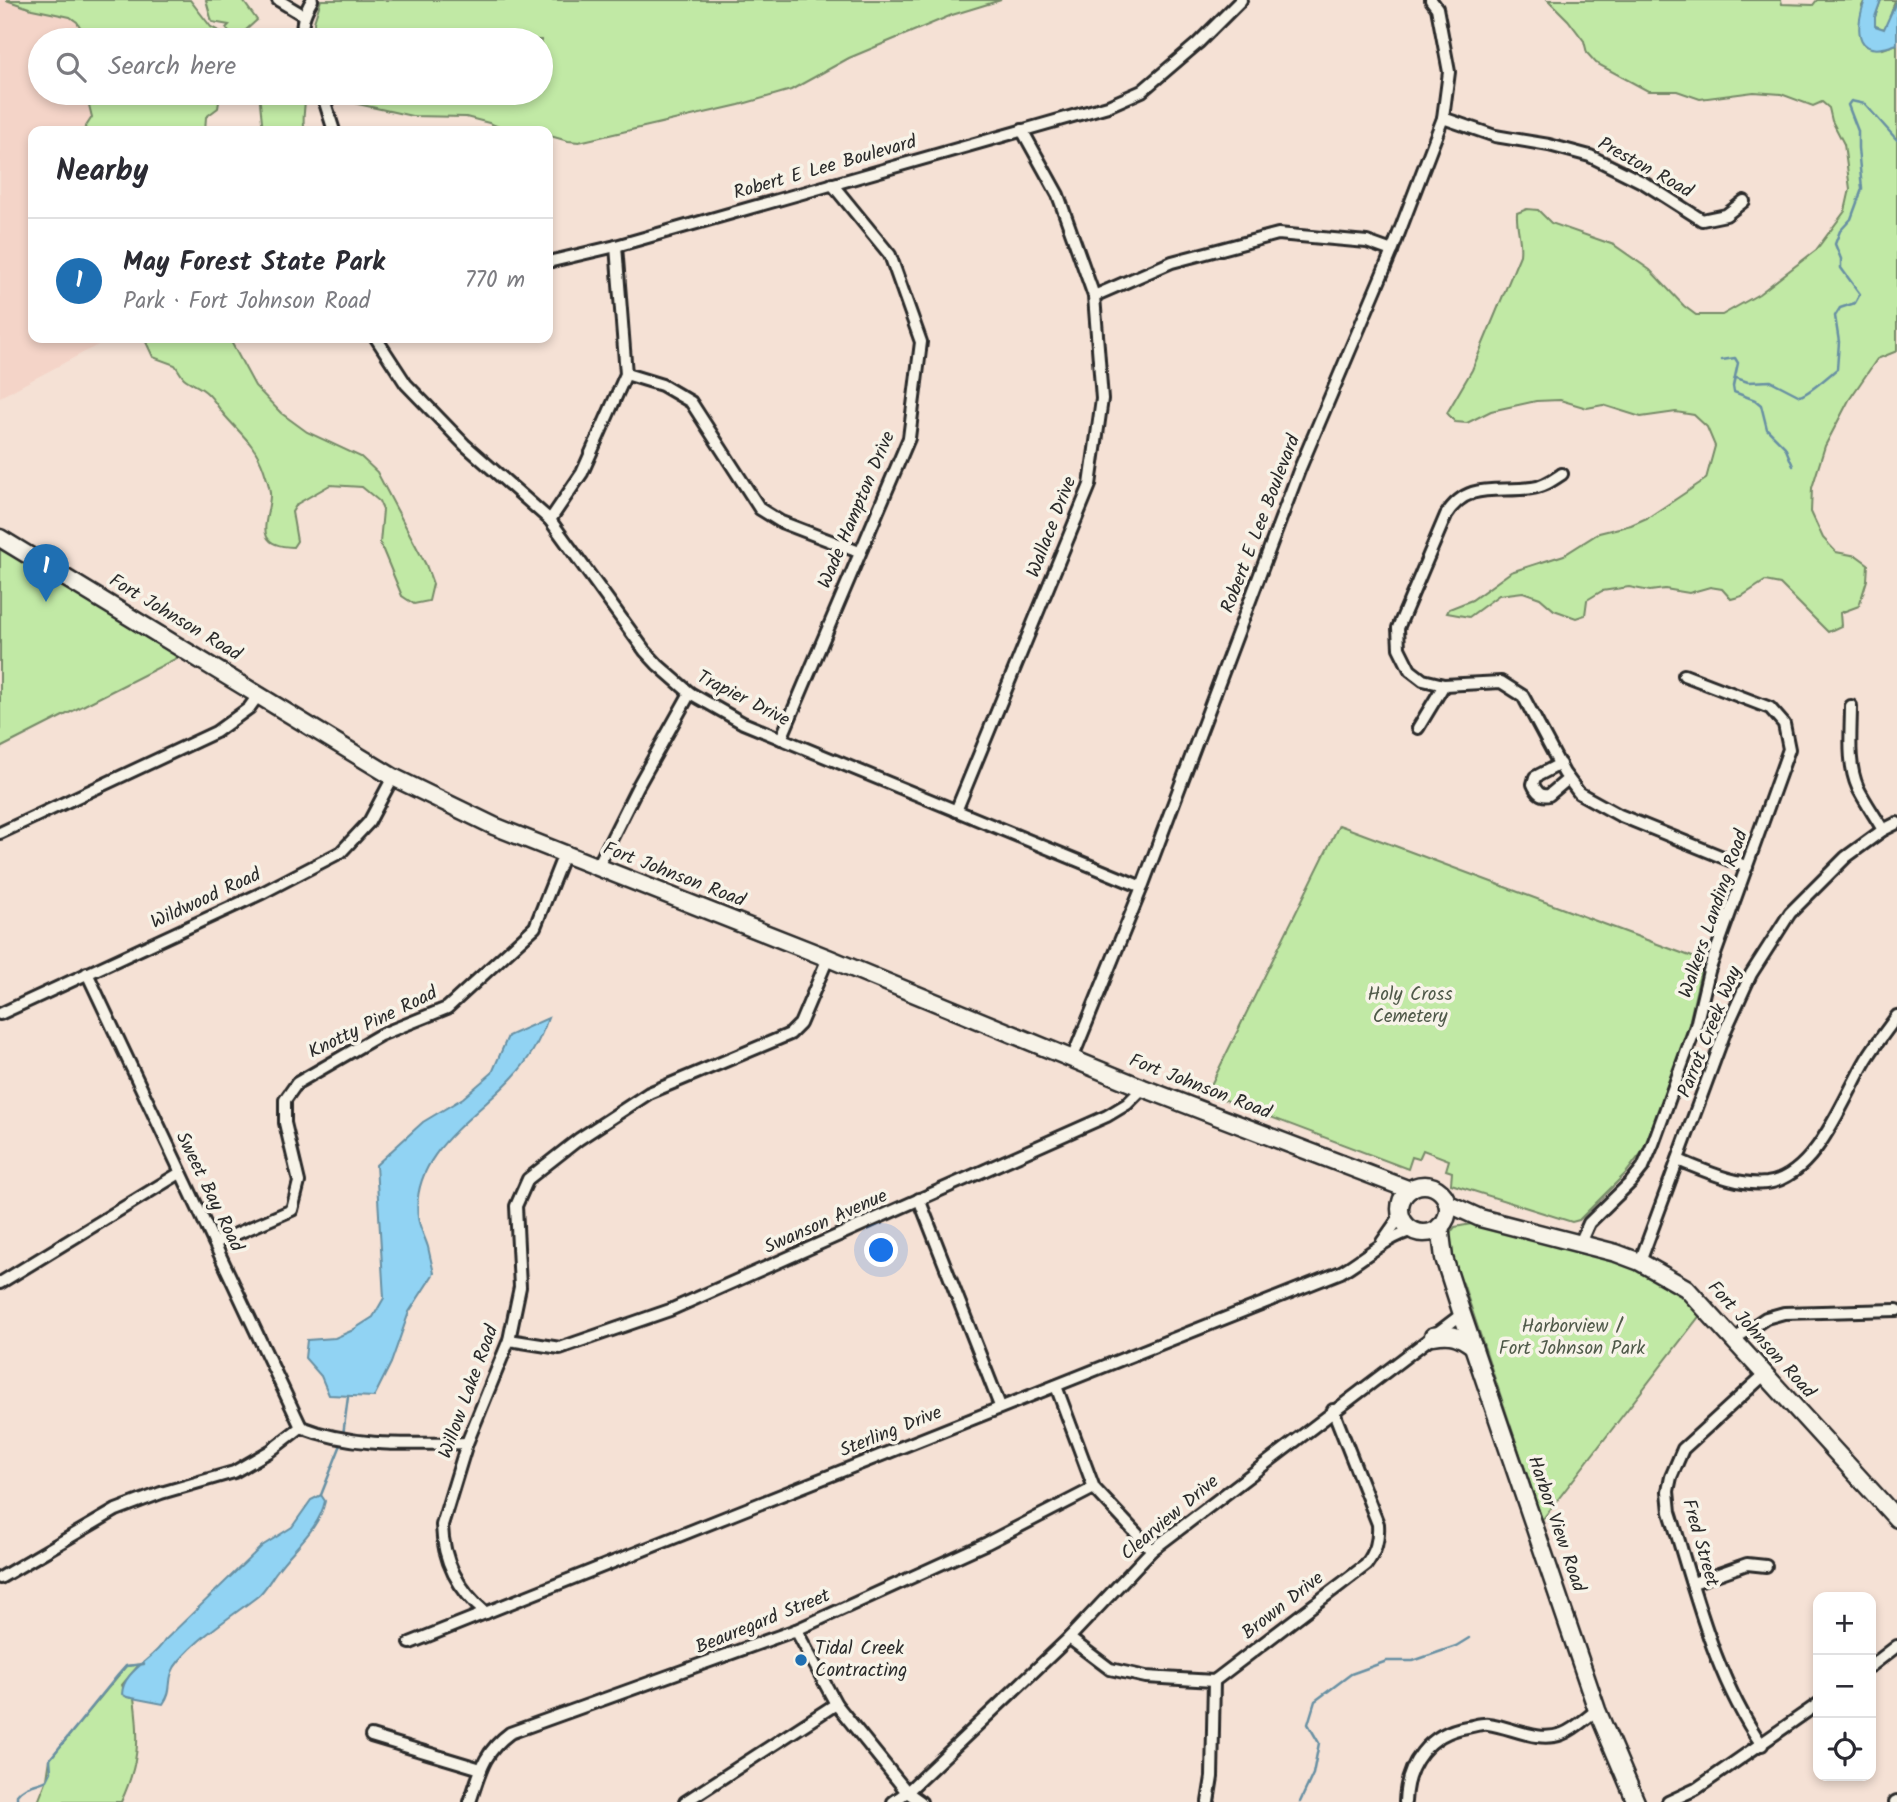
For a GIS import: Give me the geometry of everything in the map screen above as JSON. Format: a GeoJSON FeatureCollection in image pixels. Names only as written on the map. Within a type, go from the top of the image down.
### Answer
{"type":"FeatureCollection","features":[{"type":"Feature","properties":{"kind":"street"},"geometry":{"type":"LineString","coordinates":[[278,0],[303,15]]}},
{"type":"Feature","properties":{"kind":"street"},"geometry":{"type":"LineString","coordinates":[[301,28],[303,15],[312,0]]}},
{"type":"Feature","properties":{"kind":"street","name":"Robert E Lee Boulevard"},"geometry":{"type":"LineString","coordinates":[[553,261],[616,246],[1108,106],[1142,91],[1198,43],[1241,0]]}},
{"type":"Feature","properties":{"kind":"street","name":"Robert E Lee Boulevard"},"geometry":{"type":"LineString","coordinates":[[1072,1059],[1142,887],[1300,468],[1392,251],[1443,118],[1449,72],[1437,8],[1431,0]]}},
{"type":"Feature","properties":{"kind":"street"},"geometry":{"type":"LineString","coordinates":[[326,105],[332,126]]}},
{"type":"Feature","properties":{"kind":"street","name":"Preston Road"},"geometry":{"type":"LineString","coordinates":[[1443,118],[1495,136],[1549,145],[1590,156],[1644,183],[1702,220],[1726,215],[1744,201]]}},
{"type":"Feature","properties":{"kind":"street","name":"Wallace Drive"},"geometry":{"type":"LineString","coordinates":[[956,811],[1090,485],[1102,400],[1094,296],[1058,195],[1021,130]]}},
{"type":"Feature","properties":{"kind":"street","name":"Wade Hampton Drive"},"geometry":{"type":"LineString","coordinates":[[781,739],[909,438],[921,342],[890,255],[832,184]]}},
{"type":"Feature","properties":{"kind":"street"},"geometry":{"type":"LineString","coordinates":[[1094,296],[1172,262],[1278,234],[1367,242],[1392,251]]}},
{"type":"Feature","properties":{"kind":"street"},"geometry":{"type":"LineString","coordinates":[[550,520],[582,473],[626,374],[616,246]]}},
{"type":"Feature","properties":{"kind":"street","name":"Trapier Drive"},"geometry":{"type":"LineString","coordinates":[[379,343],[406,384],[465,445],[550,520],[645,651],[671,679],[690,693],[743,723],[1142,887]]}},
{"type":"Feature","properties":{"kind":"street"},"geometry":{"type":"LineString","coordinates":[[626,374],[663,385],[691,402],[760,509],[780,522],[859,552]]}},
{"type":"Feature","properties":{"kind":"street"},"geometry":{"type":"LineString","coordinates":[[1562,474],[1532,488],[1475,490],[1454,503],[1446,515],[1398,628],[1399,648],[1410,670],[1423,680],[1444,685],[1501,682],[1523,696],[1579,793],[1619,815],[1746,867]]}},
{"type":"Feature","properties":{"kind":"street","name":"Fort Johnson Road"},"geometry":{"type":"LineString","coordinates":[[0,538],[394,777],[481,820],[828,958],[1143,1088],[1370,1175],[1404,1203]]}},
{"type":"Feature","properties":{"kind":"street","name":"Walkers Landing Road"},"geometry":{"type":"LineString","coordinates":[[1580,1243],[1588,1223],[1643,1167],[1653,1144],[1696,1026],[1709,971],[1789,750],[1787,732],[1780,717],[1770,708],[1684,675]]}},
{"type":"Feature","properties":{"kind":"street"},"geometry":{"type":"LineString","coordinates":[[1418,728],[1444,685]]}},
{"type":"Feature","properties":{"kind":"street"},"geometry":{"type":"LineString","coordinates":[[597,868],[638,786],[690,693]]}},
{"type":"Feature","properties":{"kind":"street"},"geometry":{"type":"LineString","coordinates":[[0,833],[216,732],[249,708],[260,694]]}},
{"type":"Feature","properties":{"kind":"street"},"geometry":{"type":"LineString","coordinates":[[1851,706],[1854,778],[1883,830]]}},
{"type":"Feature","properties":{"kind":"street"},"geometry":{"type":"LineString","coordinates":[[1560,764],[1535,777],[1533,781],[1536,791],[1545,796],[1549,795],[1569,779]]}},
{"type":"Feature","properties":{"kind":"street","name":"Wildwood Road"},"geometry":{"type":"LineString","coordinates":[[0,1014],[262,893],[341,852],[369,822],[394,777]]}},
{"type":"Feature","properties":{"kind":"street","name":"Parrot Creek Way"},"geometry":{"type":"LineString","coordinates":[[1640,1262],[1726,1029],[1751,974],[1790,913],[1833,868],[1883,830],[1897,823]]}},
{"type":"Feature","properties":{"kind":"street","name":"Knotty Pine Road"},"geometry":{"type":"LineString","coordinates":[[215,1243],[292,1210],[299,1182],[285,1123],[285,1100],[297,1083],[380,1035],[447,1008],[535,928],[564,854]]}},
{"type":"Feature","properties":{"kind":"street","name":"Willow Lake Road"},"geometry":{"type":"LineString","coordinates":[[486,1613],[458,1583],[450,1568],[442,1525],[467,1443],[509,1340],[520,1287],[516,1206],[528,1179],[579,1139],[649,1093],[790,1034],[800,1024],[828,958]]}},
{"type":"Feature","properties":{"kind":"street","name":"Sweet Bay Road"},"geometry":{"type":"LineString","coordinates":[[87,973],[301,1427]]}},
{"type":"Feature","properties":{"kind":"street"},"geometry":{"type":"LineString","coordinates":[[1678,1160],[1742,1183],[1768,1183],[1791,1173],[1804,1162],[1826,1135],[1866,1059],[1897,1016]]}},
{"type":"Feature","properties":{"kind":"street","name":"Swanson Avenue"},"geometry":{"type":"LineString","coordinates":[[509,1340],[561,1348],[670,1310],[1116,1112],[1143,1088]]}},
{"type":"Feature","properties":{"kind":"street"},"geometry":{"type":"LineString","coordinates":[[0,1283],[180,1173]]}},
{"type":"Feature","properties":{"kind":"street"},"geometry":{"type":"LineString","coordinates":[[1420,1185],[1431,1186],[1441,1192],[1447,1203],[1442,1224],[1428,1233],[1417,1231],[1404,1203],[1420,1185]]}},
{"type":"Feature","properties":{"kind":"street"},"geometry":{"type":"LineString","coordinates":[[919,1199],[1000,1406]]}},
{"type":"Feature","properties":{"kind":"street","name":"Sterling Drive"},"geometry":{"type":"LineString","coordinates":[[1381,1244],[1404,1203]]}},
{"type":"Feature","properties":{"kind":"street","name":"Fort Johnson Road"},"geometry":{"type":"LineString","coordinates":[[1447,1203],[1480,1218],[1580,1243],[1640,1262],[1686,1288],[1897,1519]]}},
{"type":"Feature","properties":{"kind":"street","name":"Fort Johnson Road"},"geometry":{"type":"LineString","coordinates":[[1442,1224],[1480,1218]]}},
{"type":"Feature","properties":{"kind":"street","name":"Harbor View Road"},"geometry":{"type":"LineString","coordinates":[[1442,1224],[1444,1258],[1462,1314],[1597,1710],[1636,1802]]}},
{"type":"Feature","properties":{"kind":"street","name":"Sterling Drive"},"geometry":{"type":"LineString","coordinates":[[410,1643],[1340,1272],[1381,1244],[1417,1231]]}},
{"type":"Feature","properties":{"kind":"street","name":"Harbor View Road"},"geometry":{"type":"LineString","coordinates":[[1417,1231],[1433,1241],[1444,1258]]}},
{"type":"Feature","properties":{"kind":"street"},"geometry":{"type":"LineString","coordinates":[[1732,1340],[1766,1318],[1784,1313],[1897,1310]]}},
{"type":"Feature","properties":{"kind":"street","name":"Clearview Drive"},"geometry":{"type":"LineString","coordinates":[[893,1802],[907,1792],[1069,1638],[1152,1550],[1462,1314]]}},
{"type":"Feature","properties":{"kind":"street"},"geometry":{"type":"LineString","coordinates":[[1433,1336],[1449,1333],[1458,1335],[1473,1346]]}},
{"type":"Feature","properties":{"kind":"street","name":"Fred Street"},"geometry":{"type":"LineString","coordinates":[[1762,1745],[1728,1687],[1670,1512],[1668,1491],[1674,1466],[1683,1449],[1764,1375]]}},
{"type":"Feature","properties":{"kind":"street"},"geometry":{"type":"LineString","coordinates":[[1056,1386],[1094,1488],[1152,1550]]}},
{"type":"Feature","properties":{"kind":"street","name":"Brown Drive"},"geometry":{"type":"LineString","coordinates":[[1214,1681],[1366,1565],[1375,1553],[1379,1540],[1378,1524],[1333,1410]]}},
{"type":"Feature","properties":{"kind":"street"},"geometry":{"type":"LineString","coordinates":[[0,1578],[117,1510],[161,1493],[234,1472],[270,1451],[301,1427],[317,1433],[381,1445],[467,1443]]}},
{"type":"Feature","properties":{"kind":"street","name":"Beauregard Street"},"geometry":{"type":"LineString","coordinates":[[470,1802],[481,1769],[493,1746],[510,1734],[796,1630],[987,1543],[1094,1488]]}},
{"type":"Feature","properties":{"kind":"street"},"geometry":{"type":"LineString","coordinates":[[1693,1583],[1747,1564],[1766,1566]]}},
{"type":"Feature","properties":{"kind":"street"},"geometry":{"type":"LineString","coordinates":[[796,1630],[836,1704],[907,1792],[922,1802]]}},
{"type":"Feature","properties":{"kind":"street"},"geometry":{"type":"LineString","coordinates":[[1069,1638],[1110,1669],[1146,1677],[1214,1681],[1212,1777],[1208,1802]]}},
{"type":"Feature","properties":{"kind":"street"},"geometry":{"type":"LineString","coordinates":[[1876,1661],[1897,1646]]}},
{"type":"Feature","properties":{"kind":"street"},"geometry":{"type":"LineString","coordinates":[[685,1802],[836,1704]]}},
{"type":"Feature","properties":{"kind":"street"},"geometry":{"type":"LineString","coordinates":[[1668,1802],[1696,1789],[1813,1708]]}},
{"type":"Feature","properties":{"kind":"street"},"geometry":{"type":"LineString","coordinates":[[1405,1802],[1405,1788],[1413,1764],[1431,1741],[1458,1728],[1486,1724],[1536,1736],[1562,1734],[1597,1710]]}},
{"type":"Feature","properties":{"kind":"street"},"geometry":{"type":"LineString","coordinates":[[371,1737],[481,1769]]}},
{"type":"Feature","properties":{"kind":"shaded area"},"geometry":{"type":"Polygon","coordinates":[[[0,0],[141,0],[142,28],[28,28],[28,105],[143,105],[144,126],[28,126],[28,343],[102,343],[0,397],[0,0]]]}},
{"type":"Feature","properties":{"kind":"green space"},"geometry":{"type":"Polygon","coordinates":[[[6,0],[190,0],[213,28],[81,28],[70,17],[6,0]]]}},
{"type":"Feature","properties":{"kind":"green space"},"geometry":{"type":"Polygon","coordinates":[[[206,0],[246,0],[244,2],[257,20],[248,28],[226,28],[229,25],[212,22],[206,0]]]}},
{"type":"Feature","properties":{"kind":"green space"},"geometry":{"type":"Polygon","coordinates":[[[321,0],[1001,0],[952,15],[849,58],[791,90],[739,105],[579,142],[553,137],[553,126],[496,126],[466,117],[412,116],[362,105],[553,105],[553,28],[314,28],[321,0]]]}},
{"type":"Feature","properties":{"kind":"green space"},"geometry":{"type":"Polygon","coordinates":[[[1548,0],[1781,0],[1782,4],[1813,5],[1817,0],[1865,0],[1862,6],[1883,49],[1897,44],[1897,351],[1877,359],[1849,400],[1825,446],[1812,488],[1811,512],[1823,538],[1836,552],[1857,556],[1868,564],[1867,580],[1859,606],[1840,613],[1841,626],[1828,632],[1780,584],[1765,581],[1742,596],[1731,599],[1722,589],[1710,587],[1689,593],[1629,587],[1602,591],[1587,600],[1585,615],[1576,618],[1554,610],[1540,598],[1523,592],[1499,595],[1469,617],[1447,613],[1449,609],[1472,600],[1511,572],[1564,555],[1599,533],[1631,525],[1649,517],[1706,479],[1715,446],[1707,427],[1694,415],[1676,412],[1641,417],[1603,405],[1587,408],[1560,400],[1536,401],[1491,411],[1467,423],[1455,422],[1447,413],[1472,370],[1520,255],[1517,213],[1527,209],[1538,210],[1551,223],[1614,245],[1650,270],[1696,315],[1722,315],[1759,294],[1816,250],[1845,211],[1850,189],[1844,144],[1832,121],[1829,108],[1822,102],[1813,106],[1781,94],[1754,92],[1700,99],[1677,91],[1648,91],[1596,63],[1568,20],[1548,0]]]}},
{"type":"Feature","properties":{"kind":"green space"},"geometry":{"type":"Polygon","coordinates":[[[1881,0],[1895,0],[1884,29],[1875,26],[1881,0]]]}},
{"type":"Feature","properties":{"kind":"green space"},"geometry":{"type":"Polygon","coordinates":[[[89,105],[218,105],[206,117],[205,126],[86,126],[92,117],[89,105]]]}},
{"type":"Feature","properties":{"kind":"green space"},"geometry":{"type":"Polygon","coordinates":[[[260,105],[304,105],[304,126],[262,126],[260,105]]]}},
{"type":"Feature","properties":{"kind":"green space"},"geometry":{"type":"Polygon","coordinates":[[[146,343],[232,343],[255,386],[281,413],[307,432],[361,457],[377,472],[426,565],[433,584],[429,601],[414,604],[402,596],[380,543],[383,510],[379,501],[362,487],[330,485],[297,504],[292,512],[297,541],[293,547],[272,542],[265,530],[270,490],[257,454],[207,393],[184,378],[175,365],[153,357],[146,343]]]}},
{"type":"Feature","properties":{"kind":"green space"},"geometry":{"type":"Polygon","coordinates":[[[0,549],[185,654],[0,748],[0,549]]]}},
{"type":"Feature","properties":{"kind":"green space","name":"Holy Cross Cemetery"},"geometry":{"type":"Polygon","coordinates":[[[1339,825],[1703,961],[1687,1033],[1645,1148],[1626,1173],[1579,1220],[1572,1222],[1451,1184],[1452,1172],[1446,1170],[1449,1160],[1423,1150],[1419,1159],[1412,1157],[1408,1169],[1207,1093],[1339,825]]]}},
{"type":"Feature","properties":{"kind":"green space","name":"Harborview / Fort Johnson Park"},"geometry":{"type":"Polygon","coordinates":[[[1477,1223],[1593,1252],[1639,1268],[1660,1278],[1682,1294],[1701,1314],[1542,1520],[1463,1283],[1453,1272],[1448,1256],[1448,1240],[1455,1227],[1477,1223]]]}},
{"type":"Feature","properties":{"kind":"green space"},"geometry":{"type":"Polygon","coordinates":[[[144,1664],[137,1667],[122,1685],[127,1697],[134,1698],[137,1739],[135,1763],[121,1802],[38,1802],[47,1779],[50,1759],[126,1666],[144,1664]]]}},
{"type":"Feature","properties":{"kind":"water"},"geometry":{"type":"Polygon","coordinates":[[[1865,0],[1881,0],[1875,26],[1884,29],[1897,0],[1897,44],[1883,48],[1866,46],[1859,32],[1865,0]]]}},
{"type":"Feature","properties":{"kind":"water"},"geometry":{"type":"Polygon","coordinates":[[[548,1018],[525,1063],[449,1138],[424,1174],[418,1194],[418,1217],[434,1273],[409,1312],[391,1363],[374,1397],[329,1395],[321,1376],[305,1358],[307,1340],[335,1338],[351,1331],[373,1317],[384,1298],[376,1165],[423,1122],[463,1098],[492,1073],[508,1036],[548,1018]]]}},
{"type":"Feature","properties":{"kind":"water"},"geometry":{"type":"Polygon","coordinates":[[[321,1495],[325,1501],[317,1521],[261,1593],[207,1635],[174,1667],[167,1698],[163,1704],[122,1694],[128,1678],[165,1640],[262,1546],[292,1527],[311,1500],[321,1495]]]}},
{"type":"Feature","properties":{"kind":"waterway"},"geometry":{"type":"LineString","coordinates":[[1736,378],[1748,382],[1771,381],[1800,396],[1837,369],[1839,342],[1835,316],[1840,308],[1855,303],[1860,294],[1841,268],[1841,259],[1835,244],[1840,231],[1851,219],[1862,189],[1858,131],[1848,105],[1851,101],[1865,104],[1897,140]]}},
{"type":"Feature","properties":{"kind":"waterway"},"geometry":{"type":"LineString","coordinates":[[1722,360],[1735,358],[1738,363],[1734,392],[1761,405],[1767,429],[1785,447],[1793,466]]}},
{"type":"Feature","properties":{"kind":"waterway"},"geometry":{"type":"LineString","coordinates":[[343,1435],[348,1397]]}},
{"type":"Feature","properties":{"kind":"waterway"},"geometry":{"type":"LineString","coordinates":[[321,1495],[342,1442]]}},
{"type":"Feature","properties":{"kind":"waterway"},"geometry":{"type":"LineString","coordinates":[[1300,1802],[1313,1774],[1319,1743],[1308,1724],[1315,1701],[1351,1674],[1387,1661],[1413,1661],[1456,1646],[1469,1638]]}},
{"type":"Feature","properties":{"kind":"waterway"},"geometry":{"type":"LineString","coordinates":[[17,1802],[17,1795],[24,1789],[47,1780],[51,1772],[50,1759],[126,1666],[144,1664]]}},
{"type":"Feature","properties":{"kind":"place","name":"May Forest State Park"},"geometry":{"type":"Point","coordinates":[46,602]}},
{"type":"Feature","properties":{"kind":"place","name":"Tidal Creek Contracting"},"geometry":{"type":"Point","coordinates":[801,1660]}}]}
